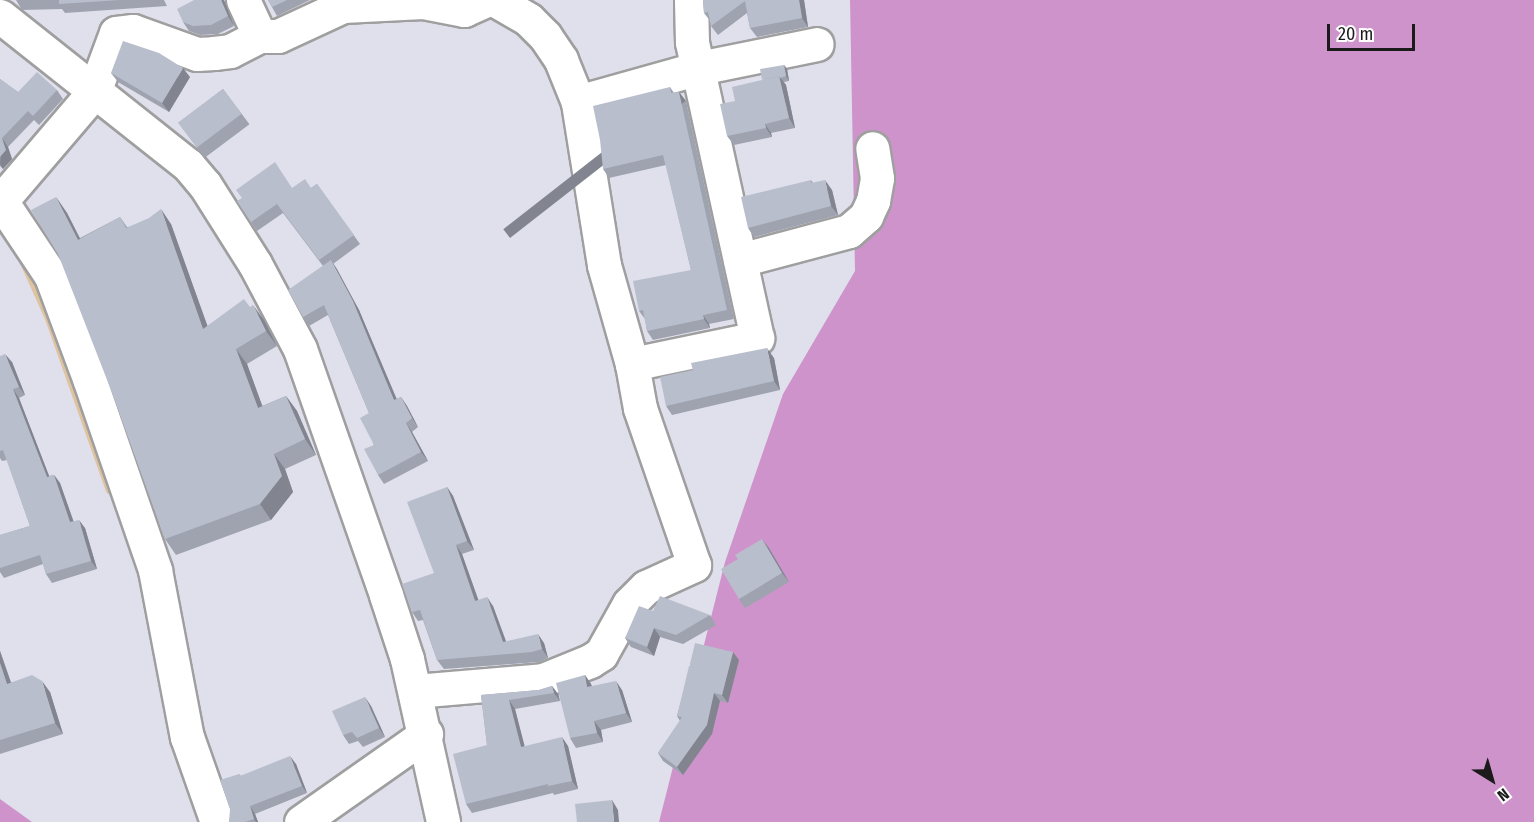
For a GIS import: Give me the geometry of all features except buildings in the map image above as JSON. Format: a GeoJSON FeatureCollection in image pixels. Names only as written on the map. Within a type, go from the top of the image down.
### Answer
{"type":"FeatureCollection","features":[{"type":"Feature","properties":{"kind":"street"},"geometry":{"type":"LineString","coordinates":[[243,0],[260,36]]}},
{"type":"Feature","properties":{"kind":"street"},"geometry":{"type":"LineString","coordinates":[[217,822],[187,737],[155,570],[90,381],[51,276],[0,202],[94,92],[116,33],[133,31],[197,54],[230,51],[260,36],[278,36],[342,3],[423,2],[464,10],[486,0]]}},
{"type":"Feature","properties":{"kind":"street"},"geometry":{"type":"LineString","coordinates":[[415,691],[543,680],[590,661],[601,654],[629,604],[646,586],[694,565],[640,408],[632,364],[604,265],[578,102],[561,60],[545,36],[529,20],[495,0]]}},
{"type":"Feature","properties":{"kind":"street"},"geometry":{"type":"LineString","coordinates":[[632,364],[757,338],[692,42],[691,0]]}},
{"type":"Feature","properties":{"kind":"street"},"geometry":{"type":"LineString","coordinates":[[0,16],[94,92],[165,145],[194,172],[255,264],[300,349],[386,595],[426,734],[444,822]]}},
{"type":"Feature","properties":{"kind":"street"},"geometry":{"type":"LineString","coordinates":[[578,102],[699,68],[818,44]]}},
{"type":"Feature","properties":{"kind":"street"},"geometry":{"type":"LineString","coordinates":[[740,260],[849,231],[866,216],[873,201],[877,178],[872,148]]}},
{"type":"Feature","properties":{"kind":"street"},"geometry":{"type":"LineString","coordinates":[[301,822],[426,734]]}},
{"type":"Feature","properties":{"kind":"shaded area"},"geometry":{"type":"Polygon","coordinates":[[[850,0],[1534,0],[1534,822],[659,822],[725,562],[783,394],[855,271],[850,0]]]}},
{"type":"Feature","properties":{"kind":"shaded area"},"geometry":{"type":"Polygon","coordinates":[[[0,799],[32,822],[0,822],[0,799]]]}},
{"type":"Feature","properties":{"kind":"waterway"},"geometry":{"type":"LineString","coordinates":[[24,262],[49,318],[110,490]]}}]}
